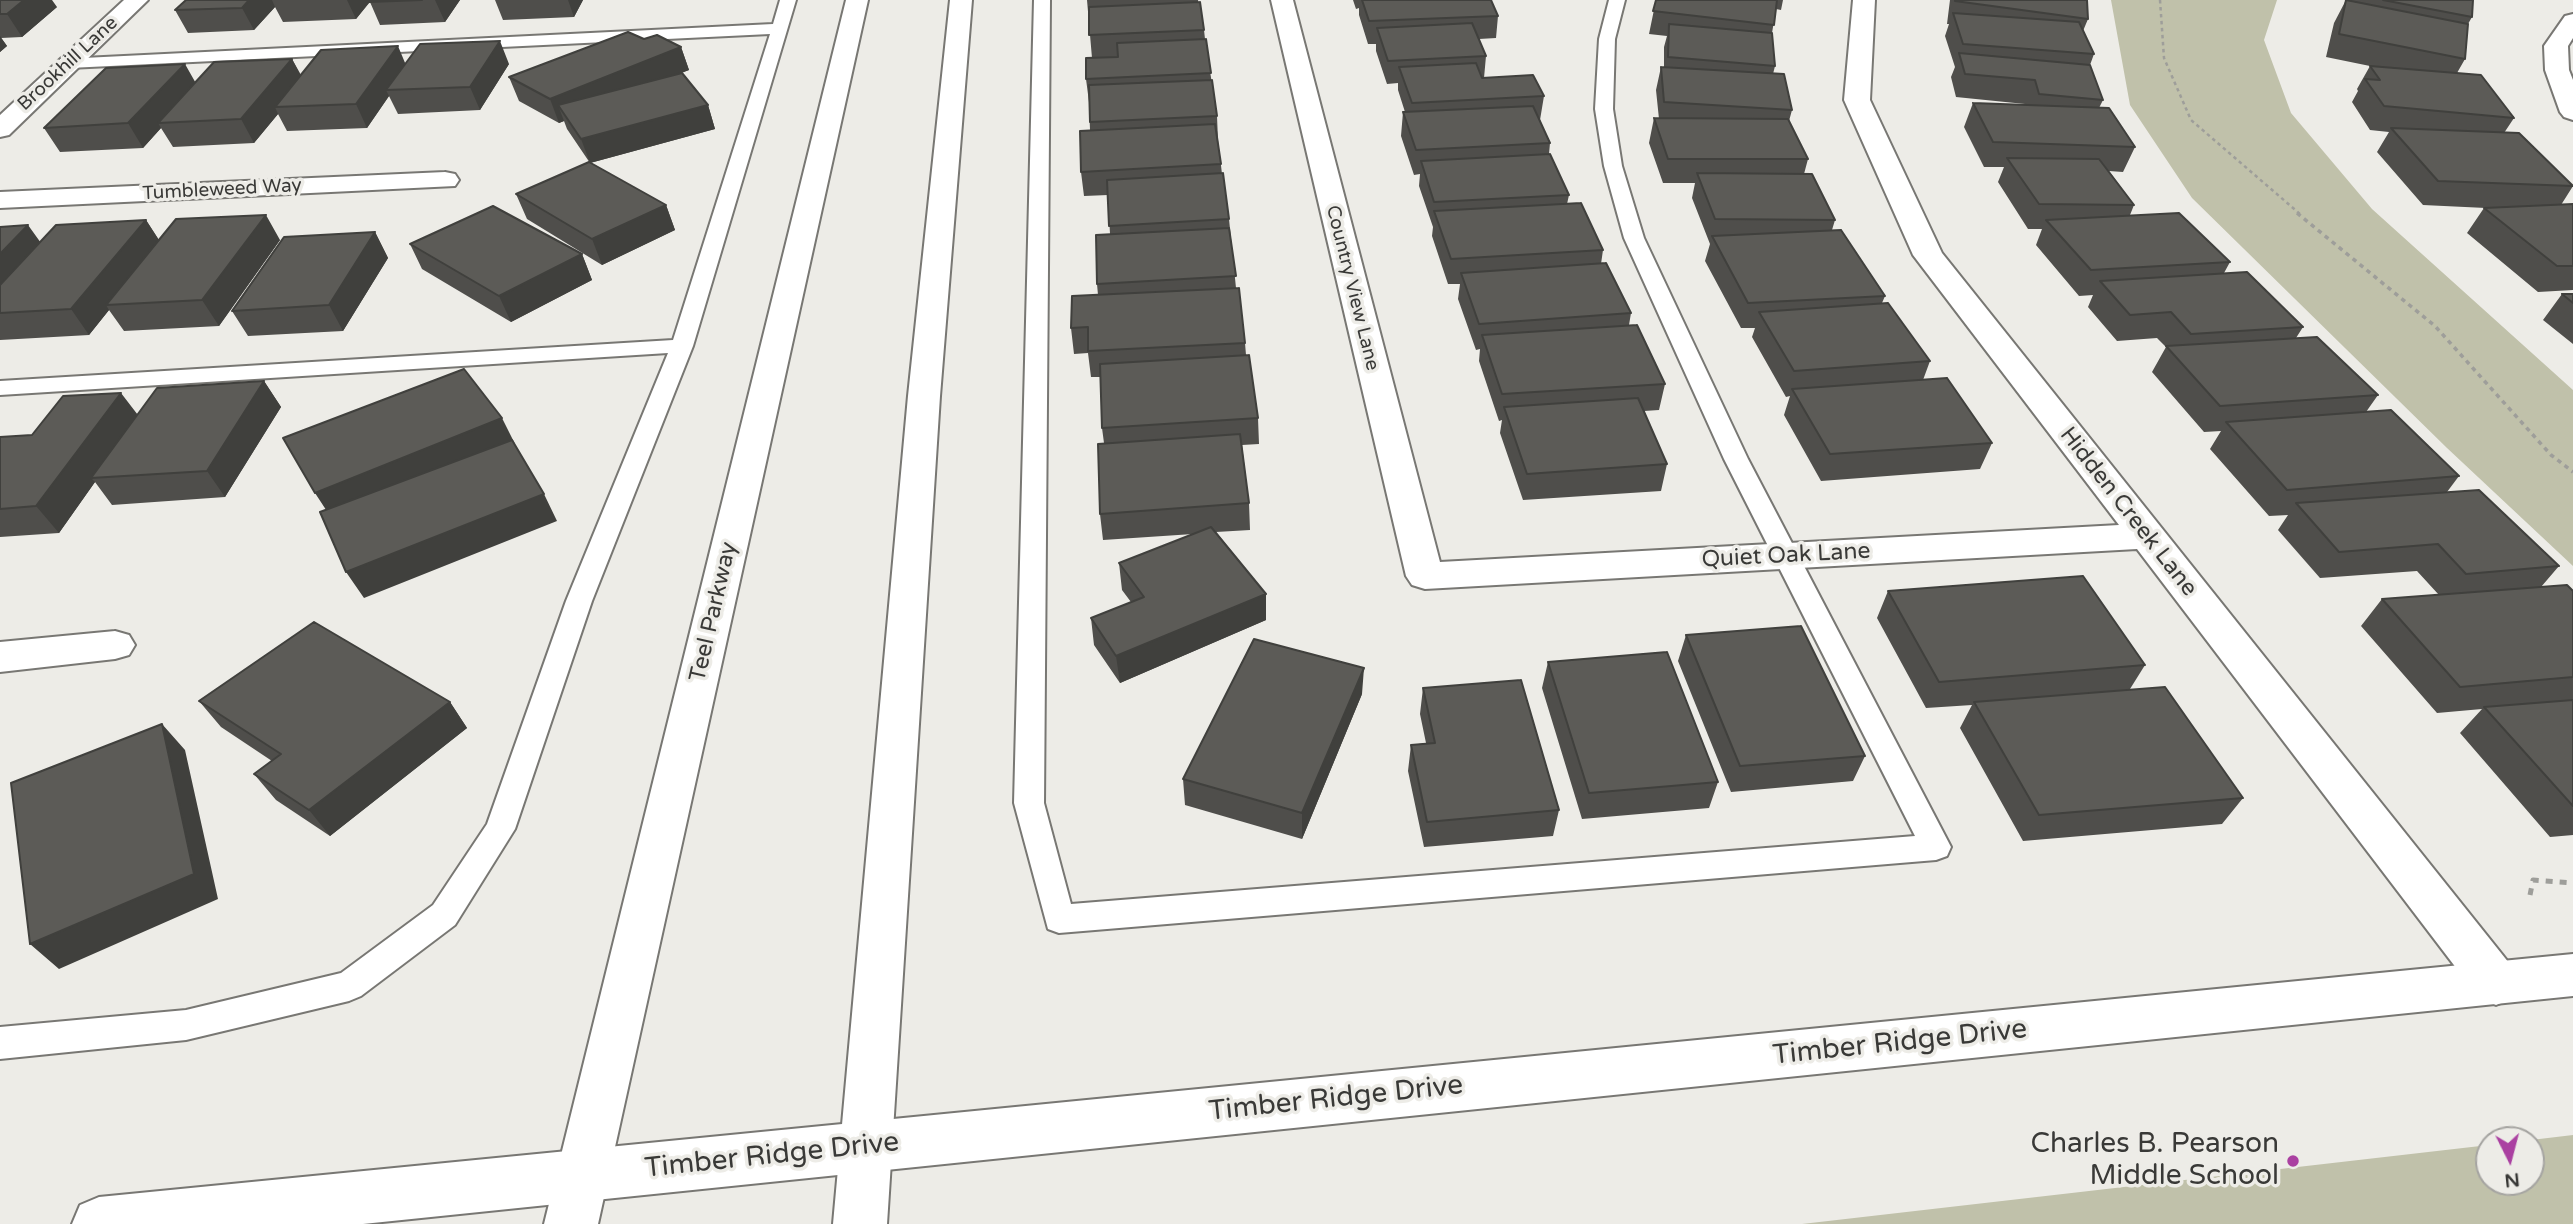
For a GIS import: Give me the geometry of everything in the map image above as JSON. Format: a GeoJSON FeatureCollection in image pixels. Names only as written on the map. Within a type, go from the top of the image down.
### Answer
{"type":"FeatureCollection","features":[{"type":"Feature","properties":{"kind":"street","name":"Brookhill Lane"},"geometry":{"type":"LineString","coordinates":[[0,129],[137,0]]}},
{"type":"Feature","properties":{"kind":"street","name":"Teel Parkway"},"geometry":{"type":"LineString","coordinates":[[577,1200],[857,0]]}},
{"type":"Feature","properties":{"kind":"street"},"geometry":{"type":"LineString","coordinates":[[860,1224],[924,396],[961,0]]}},
{"type":"Feature","properties":{"kind":"street","name":"Country View Lane"},"geometry":{"type":"LineString","coordinates":[[1282,0],[1425,576]]}},
{"type":"Feature","properties":{"kind":"street","name":"Hidden Creek Lane"},"geometry":{"type":"LineString","coordinates":[[1864,0],[1857,100],[1928,255],[2496,983]]}},
{"type":"Feature","properties":{"kind":"street"},"geometry":{"type":"LineString","coordinates":[[2573,21],[2556,46],[2557,70],[2573,112]]}},
{"type":"Feature","properties":{"kind":"street","name":"Tumbleweed Way"},"geometry":{"type":"LineString","coordinates":[[0,200],[445,180]]}},
{"type":"Feature","properties":{"kind":"street","name":"Quiet Oak Lane"},"geometry":{"type":"LineString","coordinates":[[1425,576],[2147,536]]}},
{"type":"Feature","properties":{"kind":"street"},"geometry":{"type":"LineString","coordinates":[[0,657],[115,645]]}},
{"type":"Feature","properties":{"kind":"street","name":"Timber Ridge Drive"},"geometry":{"type":"LineString","coordinates":[[99,1224],[577,1200],[867,1147],[2573,975]]}},
{"type":"Feature","properties":{"kind":"lane"},"geometry":{"type":"LineString","coordinates":[[0,1043],[186,1025],[349,986],[444,915],[499,829],[579,601],[682,346],[788,0]]}},
{"type":"Feature","properties":{"kind":"lane"},"geometry":{"type":"LineString","coordinates":[[1042,0],[1028,803],[1059,919],[1937,847],[1735,459],[1634,238],[1613,166],[1604,109],[1607,39],[1617,0]]}},
{"type":"Feature","properties":{"kind":"lane"},"geometry":{"type":"LineString","coordinates":[[69,64],[778,29]]}},
{"type":"Feature","properties":{"kind":"lane"},"geometry":{"type":"LineString","coordinates":[[0,388],[682,346]]}},
{"type":"Feature","properties":{"kind":"path"},"geometry":{"type":"LineString","coordinates":[[2160,0],[2164,58],[2192,120],[2292,209],[2435,326],[2551,455],[2573,472]]}},
{"type":"Feature","properties":{"kind":"path"},"geometry":{"type":"LineString","coordinates":[[2530,895],[2533,880],[2573,883]]}},
{"type":"Feature","properties":{"kind":"green space"},"geometry":{"type":"Polygon","coordinates":[[[2111,0],[2277,0],[2264,40],[2291,113],[2372,209],[2573,390],[2573,566],[2447,448],[2192,198],[2130,105],[2111,0]]]}},
{"type":"Feature","properties":{"kind":"green space"},"geometry":{"type":"Polygon","coordinates":[[[2573,1135],[2573,1224],[1802,1224],[2475,1147],[2475,1196],[2545,1196],[2545,1138],[2573,1135]]]}},
{"type":"Feature","properties":{"kind":"building"},"geometry":{"type":"Polygon","coordinates":[[[0,0],[24,0],[7,14],[0,14],[0,0]]]}},
{"type":"Feature","properties":{"kind":"building"},"geometry":{"type":"Polygon","coordinates":[[[186,0],[249,0],[242,8],[175,10],[186,0]]]}},
{"type":"Feature","properties":{"kind":"building"},"geometry":{"type":"Polygon","coordinates":[[[371,0],[422,0],[369,2],[371,0]]]}},
{"type":"Feature","properties":{"kind":"building"},"geometry":{"type":"Polygon","coordinates":[[[1362,0],[1491,0],[1498,16],[1369,21],[1362,0]]]}},
{"type":"Feature","properties":{"kind":"building"},"geometry":{"type":"Polygon","coordinates":[[[1656,0],[1777,0],[1774,25],[1653,11],[1656,0]]]}},
{"type":"Feature","properties":{"kind":"building"},"geometry":{"type":"Polygon","coordinates":[[[2087,0],[2088,19],[1955,1],[2087,0]]]}},
{"type":"Feature","properties":{"kind":"building"},"geometry":{"type":"Polygon","coordinates":[[[2346,0],[2468,24],[2465,59],[2339,34],[2346,0]]]}},
{"type":"Feature","properties":{"kind":"building"},"geometry":{"type":"Polygon","coordinates":[[[2383,0],[2473,0],[2472,17],[2383,0]]]}},
{"type":"Feature","properties":{"kind":"building"},"geometry":{"type":"Polygon","coordinates":[[[1200,2],[1204,30],[1089,35],[1089,7],[1200,2]]]}},
{"type":"Feature","properties":{"kind":"building"},"geometry":{"type":"Polygon","coordinates":[[[1953,13],[2079,22],[2094,54],[1963,44],[1953,13]]]}},
{"type":"Feature","properties":{"kind":"building"},"geometry":{"type":"Polygon","coordinates":[[[1472,23],[1486,56],[1388,61],[1377,28],[1472,23]]]}},
{"type":"Feature","properties":{"kind":"building"},"geometry":{"type":"Polygon","coordinates":[[[1669,24],[1772,33],[1775,66],[1668,57],[1669,24]]]}},
{"type":"Feature","properties":{"kind":"building"},"geometry":{"type":"Polygon","coordinates":[[[628,32],[644,39],[657,35],[681,47],[550,99],[509,77],[628,32]]]}},
{"type":"Feature","properties":{"kind":"building"},"geometry":{"type":"Polygon","coordinates":[[[1206,39],[1211,73],[1086,79],[1086,58],[1118,57],[1117,43],[1206,39]]]}},
{"type":"Feature","properties":{"kind":"building"},"geometry":{"type":"Polygon","coordinates":[[[500,41],[470,87],[386,90],[420,44],[500,41]]]}},
{"type":"Feature","properties":{"kind":"building"},"geometry":{"type":"Polygon","coordinates":[[[398,46],[356,104],[275,107],[321,50],[398,46]]]}},
{"type":"Feature","properties":{"kind":"building"},"geometry":{"type":"Polygon","coordinates":[[[1959,53],[2090,65],[2103,100],[2039,94],[2035,80],[1965,74],[1959,53]]]}},
{"type":"Feature","properties":{"kind":"building"},"geometry":{"type":"Polygon","coordinates":[[[292,59],[241,119],[158,123],[214,62],[292,59]]]}},
{"type":"Feature","properties":{"kind":"building"},"geometry":{"type":"Polygon","coordinates":[[[1476,63],[1482,78],[1533,75],[1544,96],[1412,103],[1399,67],[1476,63]]]}},
{"type":"Feature","properties":{"kind":"building"},"geometry":{"type":"Polygon","coordinates":[[[185,64],[128,123],[44,128],[106,68],[185,64]]]}},
{"type":"Feature","properties":{"kind":"building"},"geometry":{"type":"Polygon","coordinates":[[[2370,66],[2481,75],[2514,118],[2384,106],[2365,79],[2380,80],[2370,66]]]}},
{"type":"Feature","properties":{"kind":"building"},"geometry":{"type":"Polygon","coordinates":[[[1661,67],[1784,74],[1792,110],[1664,102],[1661,67]]]}},
{"type":"Feature","properties":{"kind":"building"},"geometry":{"type":"Polygon","coordinates":[[[682,73],[708,105],[581,139],[558,105],[682,73]]]}},
{"type":"Feature","properties":{"kind":"building"},"geometry":{"type":"Polygon","coordinates":[[[1212,80],[1217,116],[1090,122],[1089,85],[1212,80]]]}},
{"type":"Feature","properties":{"kind":"building"},"geometry":{"type":"Polygon","coordinates":[[[1973,103],[2109,108],[2135,147],[1993,142],[1973,103]]]}},
{"type":"Feature","properties":{"kind":"building"},"geometry":{"type":"Polygon","coordinates":[[[1533,106],[1550,143],[1416,150],[1403,112],[1533,106]]]}},
{"type":"Feature","properties":{"kind":"building"},"geometry":{"type":"Polygon","coordinates":[[[1654,118],[1788,119],[1808,159],[1668,159],[1654,118]]]}},
{"type":"Feature","properties":{"kind":"building"},"geometry":{"type":"Polygon","coordinates":[[[1215,124],[1221,164],[1081,172],[1080,131],[1215,124]]]}},
{"type":"Feature","properties":{"kind":"building"},"geometry":{"type":"Polygon","coordinates":[[[2391,128],[2519,133],[2573,186],[2438,181],[2391,128]]]}},
{"type":"Feature","properties":{"kind":"building"},"geometry":{"type":"Polygon","coordinates":[[[1550,154],[1569,195],[1434,202],[1421,161],[1550,154]]]}},
{"type":"Feature","properties":{"kind":"building"},"geometry":{"type":"Polygon","coordinates":[[[2007,158],[2099,159],[2134,205],[2039,204],[2007,158]]]}},
{"type":"Feature","properties":{"kind":"building"},"geometry":{"type":"Polygon","coordinates":[[[589,162],[666,205],[592,239],[516,194],[589,162]]]}},
{"type":"Feature","properties":{"kind":"building"},"geometry":{"type":"Polygon","coordinates":[[[1223,173],[1229,219],[1109,226],[1107,180],[1223,173]]]}},
{"type":"Feature","properties":{"kind":"building"},"geometry":{"type":"Polygon","coordinates":[[[1697,173],[1812,174],[1835,220],[1715,219],[1697,173]]]}},
{"type":"Feature","properties":{"kind":"building"},"geometry":{"type":"Polygon","coordinates":[[[1581,203],[1603,250],[1451,259],[1434,211],[1581,203]]]}},
{"type":"Feature","properties":{"kind":"building"},"geometry":{"type":"Polygon","coordinates":[[[2573,204],[2573,266],[2557,266],[2484,208],[2573,204]]]}},
{"type":"Feature","properties":{"kind":"building"},"geometry":{"type":"Polygon","coordinates":[[[493,206],[582,254],[499,296],[410,244],[493,206]]]}},
{"type":"Feature","properties":{"kind":"building"},"geometry":{"type":"Polygon","coordinates":[[[2179,213],[2230,262],[2091,270],[2046,220],[2179,213]]]}},
{"type":"Feature","properties":{"kind":"building"},"geometry":{"type":"Polygon","coordinates":[[[266,215],[202,300],[106,305],[176,219],[266,215]]]}},
{"type":"Feature","properties":{"kind":"building"},"geometry":{"type":"Polygon","coordinates":[[[146,220],[71,309],[0,313],[0,285],[56,225],[146,220]]]}},
{"type":"Feature","properties":{"kind":"building"},"geometry":{"type":"Polygon","coordinates":[[[28,225],[0,254],[0,227],[28,225]]]}},
{"type":"Feature","properties":{"kind":"building"},"geometry":{"type":"Polygon","coordinates":[[[1229,228],[1236,276],[1097,284],[1096,235],[1229,228]]]}},
{"type":"Feature","properties":{"kind":"building"},"geometry":{"type":"Polygon","coordinates":[[[1841,230],[1885,296],[1748,303],[1712,236],[1841,230]]]}},
{"type":"Feature","properties":{"kind":"building"},"geometry":{"type":"Polygon","coordinates":[[[375,232],[329,305],[232,311],[284,237],[375,232]]]}},
{"type":"Feature","properties":{"kind":"building"},"geometry":{"type":"Polygon","coordinates":[[[1606,263],[1631,313],[1479,324],[1461,273],[1606,263]]]}},
{"type":"Feature","properties":{"kind":"building"},"geometry":{"type":"Polygon","coordinates":[[[2247,272],[2303,327],[2191,334],[2171,312],[2130,315],[2100,281],[2247,272]]]}},
{"type":"Feature","properties":{"kind":"building"},"geometry":{"type":"Polygon","coordinates":[[[1239,288],[1245,343],[1088,351],[1088,327],[1071,328],[1072,296],[1239,288]]]}},
{"type":"Feature","properties":{"kind":"building"},"geometry":{"type":"Polygon","coordinates":[[[2562,294],[2573,294],[2573,303],[2562,294]]]}},
{"type":"Feature","properties":{"kind":"building"},"geometry":{"type":"Polygon","coordinates":[[[1888,303],[1930,361],[1794,371],[1759,312],[1888,303]]]}},
{"type":"Feature","properties":{"kind":"building"},"geometry":{"type":"Polygon","coordinates":[[[1637,325],[1665,384],[1502,394],[1482,335],[1637,325]]]}},
{"type":"Feature","properties":{"kind":"building"},"geometry":{"type":"Polygon","coordinates":[[[2317,337],[2378,395],[2220,406],[2166,346],[2317,337]]]}},
{"type":"Feature","properties":{"kind":"building"},"geometry":{"type":"Polygon","coordinates":[[[1249,355],[1258,418],[1102,428],[1100,364],[1249,355]]]}},
{"type":"Feature","properties":{"kind":"building"},"geometry":{"type":"Polygon","coordinates":[[[464,369],[502,418],[315,493],[283,438],[464,369]]]}},
{"type":"Feature","properties":{"kind":"building"},"geometry":{"type":"Polygon","coordinates":[[[1947,378],[1992,443],[1830,454],[1792,389],[1947,378]]]}},
{"type":"Feature","properties":{"kind":"building"},"geometry":{"type":"Polygon","coordinates":[[[264,381],[207,471],[91,478],[157,388],[264,381]]]}},
{"type":"Feature","properties":{"kind":"building"},"geometry":{"type":"Polygon","coordinates":[[[121,393],[36,506],[0,509],[0,437],[32,435],[63,396],[121,393]]]}},
{"type":"Feature","properties":{"kind":"building"},"geometry":{"type":"Polygon","coordinates":[[[1638,398],[1667,464],[1527,474],[1504,407],[1638,398]]]}},
{"type":"Feature","properties":{"kind":"building"},"geometry":{"type":"Polygon","coordinates":[[[2391,410],[2459,476],[2287,490],[2226,422],[2391,410]]]}},
{"type":"Feature","properties":{"kind":"building"},"geometry":{"type":"Polygon","coordinates":[[[1240,434],[1249,503],[1100,514],[1098,444],[1240,434]]]}},
{"type":"Feature","properties":{"kind":"building"},"geometry":{"type":"Polygon","coordinates":[[[512,440],[544,494],[346,572],[320,512],[512,440]]]}},
{"type":"Feature","properties":{"kind":"building"},"geometry":{"type":"Polygon","coordinates":[[[2479,490],[2559,566],[2466,574],[2438,544],[2339,552],[2296,503],[2479,490]]]}},
{"type":"Feature","properties":{"kind":"building"},"geometry":{"type":"Polygon","coordinates":[[[1211,527],[1266,594],[1116,656],[1091,618],[1144,597],[1119,563],[1211,527]]]}},
{"type":"Feature","properties":{"kind":"building"},"geometry":{"type":"Polygon","coordinates":[[[2083,576],[2145,665],[1939,682],[1888,591],[2083,576]]]}},
{"type":"Feature","properties":{"kind":"building"},"geometry":{"type":"Polygon","coordinates":[[[2567,585],[2573,591],[2573,677],[2460,687],[2382,599],[2567,585]]]}},
{"type":"Feature","properties":{"kind":"building"},"geometry":{"type":"Polygon","coordinates":[[[314,622],[450,702],[309,810],[254,774],[281,754],[199,701],[314,622]]]}},
{"type":"Feature","properties":{"kind":"building"},"geometry":{"type":"Polygon","coordinates":[[[1801,626],[1865,756],[1740,766],[1686,635],[1801,626]]]}},
{"type":"Feature","properties":{"kind":"building"},"geometry":{"type":"Polygon","coordinates":[[[1254,639],[1364,668],[1302,813],[1183,779],[1254,639]]]}},
{"type":"Feature","properties":{"kind":"building"},"geometry":{"type":"Polygon","coordinates":[[[1667,652],[1718,782],[1589,793],[1548,662],[1667,652]]]}},
{"type":"Feature","properties":{"kind":"building"},"geometry":{"type":"Polygon","coordinates":[[[1521,680],[1559,810],[1427,822],[1411,745],[1435,743],[1423,688],[1521,680]]]}},
{"type":"Feature","properties":{"kind":"building"},"geometry":{"type":"Polygon","coordinates":[[[2165,687],[2243,798],[2039,815],[1974,702],[2165,687]]]}},
{"type":"Feature","properties":{"kind":"building"},"geometry":{"type":"Polygon","coordinates":[[[2573,700],[2573,806],[2484,707],[2573,700]]]}},
{"type":"Feature","properties":{"kind":"building"},"geometry":{"type":"Polygon","coordinates":[[[162,724],[194,874],[30,944],[11,783],[162,724]]]}},
{"type":"Feature","properties":{"kind":"place","name":"Charles B. Pearson Middle School"},"geometry":{"type":"Point","coordinates":[2293,1161]}}]}
